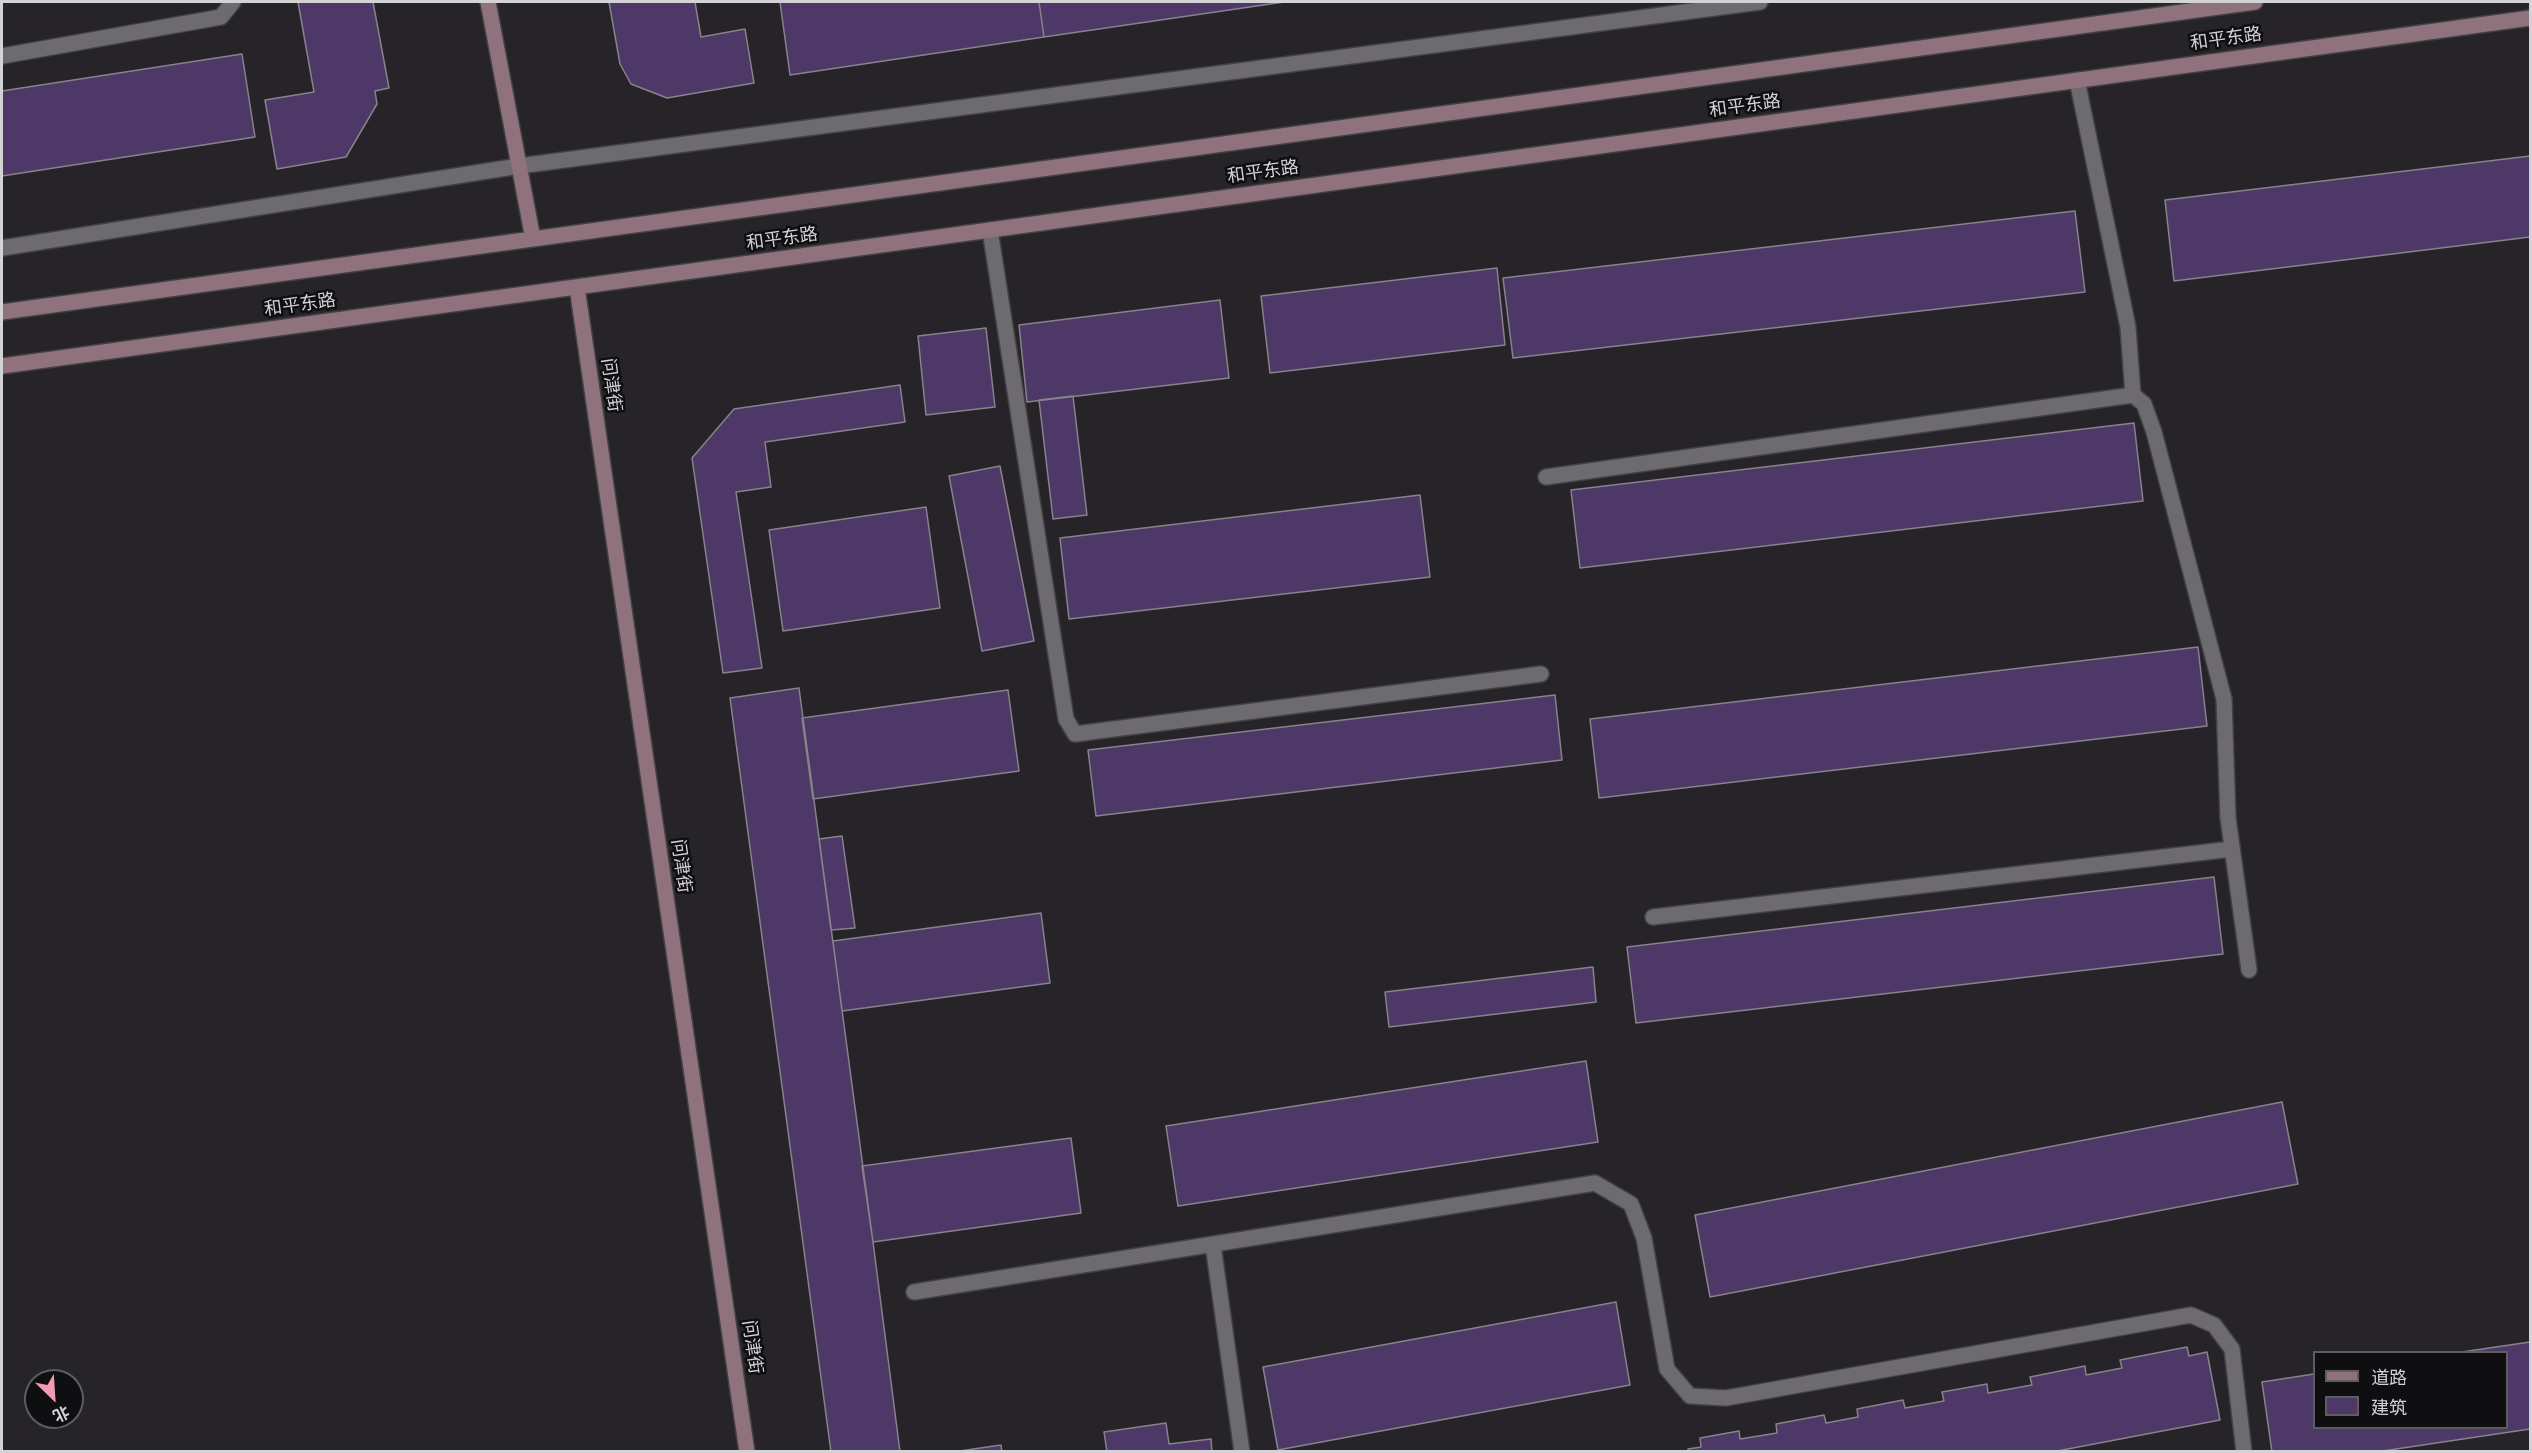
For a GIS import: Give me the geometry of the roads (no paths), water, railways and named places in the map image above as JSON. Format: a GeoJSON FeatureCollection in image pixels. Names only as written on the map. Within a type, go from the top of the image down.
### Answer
{"type":"FeatureCollection","features":[{"type":"Feature","properties":{"kind":"main road"},"geometry":{"type":"LineString","coordinates":[[488,2],[533,239]]}},
{"type":"Feature","properties":{"kind":"main road","name":"和平东路"},"geometry":{"type":"LineString","coordinates":[[2,312],[2255,2]]}},
{"type":"Feature","properties":{"kind":"main road","name":"和平东路"},"geometry":{"type":"LineString","coordinates":[[2,366],[2530,18]]}},
{"type":"Feature","properties":{"kind":"main road","name":"问津街"},"geometry":{"type":"LineString","coordinates":[[577,287],[747,1452]]}},
{"type":"Feature","properties":{"kind":"street"},"geometry":{"type":"LineString","coordinates":[[2,56],[221,17],[233,2]]}},
{"type":"Feature","properties":{"kind":"street"},"geometry":{"type":"LineString","coordinates":[[2,248],[519,166],[1760,2]]}},
{"type":"Feature","properties":{"kind":"street"},"geometry":{"type":"LineString","coordinates":[[2077,80],[2128,327],[2133,394],[2145,404],[2154,432],[2224,699],[2228,818],[2249,970]]}},
{"type":"Feature","properties":{"kind":"street"},"geometry":{"type":"LineString","coordinates":[[990,230],[1066,719],[1075,734],[1541,674]]}},
{"type":"Feature","properties":{"kind":"street"},"geometry":{"type":"LineString","coordinates":[[1546,477],[2133,394]]}},
{"type":"Feature","properties":{"kind":"street"},"geometry":{"type":"LineString","coordinates":[[1653,917],[2232,849]]}},
{"type":"Feature","properties":{"kind":"street"},"geometry":{"type":"LineString","coordinates":[[914,1292],[1595,1184],[1631,1204],[1644,1238],[1667,1369],[1690,1396],[1726,1398],[2191,1315],[2214,1325],[2232,1349],[2244,1452]]}},
{"type":"Feature","properties":{"kind":"street"},"geometry":{"type":"LineString","coordinates":[[1213,1245],[1242,1452]]}}]}
